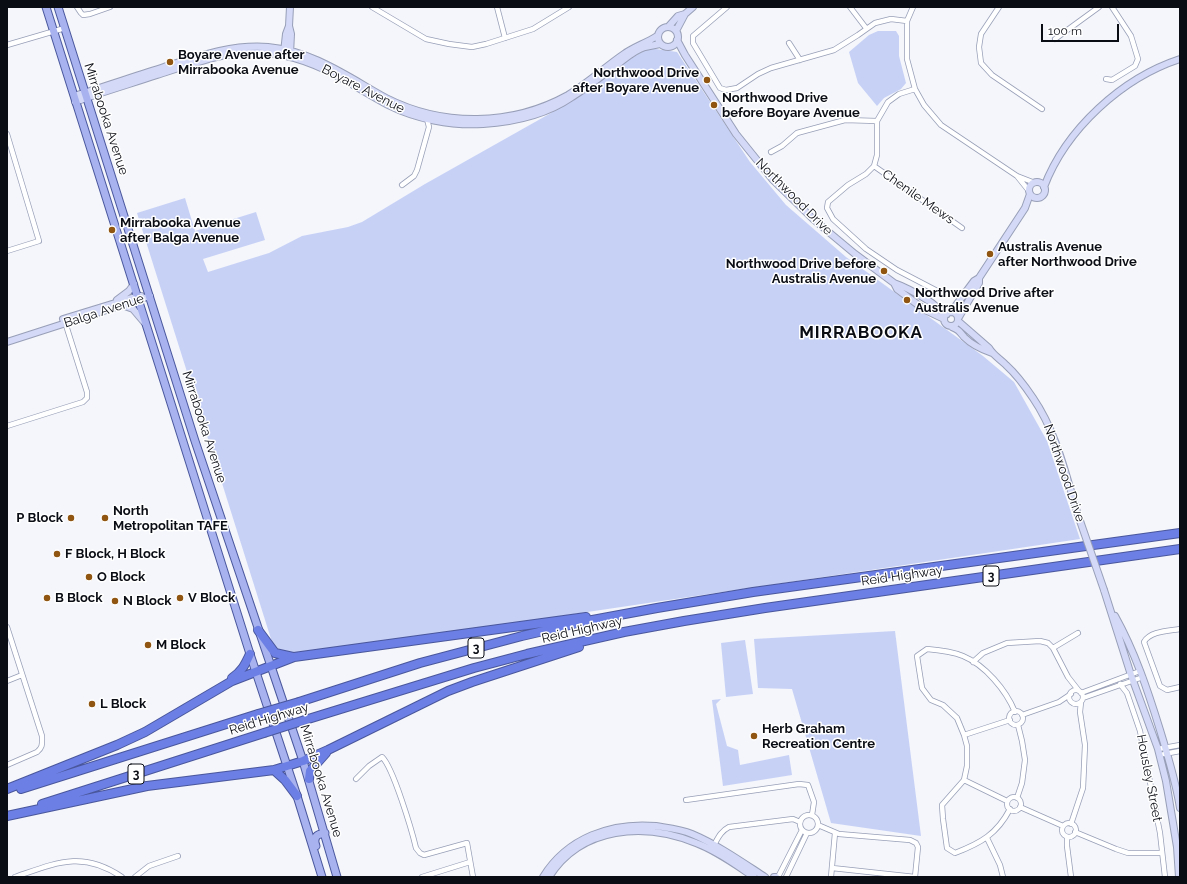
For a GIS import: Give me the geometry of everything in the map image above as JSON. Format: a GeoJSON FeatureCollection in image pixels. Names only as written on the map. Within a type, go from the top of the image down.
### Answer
{"type":"FeatureCollection","features":[{"type":"Feature","properties":{"kind":"highway","name":"Reid Highway"},"geometry":{"type":"LineString","coordinates":[[7,793],[420,663],[586,621],[753,592],[1180,533]]}},
{"type":"Feature","properties":{"kind":"highway","name":"Reid Highway"},"geometry":{"type":"LineString","coordinates":[[7,816],[305,720],[474,668],[527,654],[624,632],[684,621],[765,608],[1180,549]]}},
{"type":"Feature","properties":{"kind":"highway"},"geometry":{"type":"LineString","coordinates":[[7,789],[117,746],[145,732],[220,687],[294,657],[657,608]]}},
{"type":"Feature","properties":{"kind":"highway"},"geometry":{"type":"LineString","coordinates":[[258,630],[275,653],[294,657]]}},
{"type":"Feature","properties":{"kind":"highway"},"geometry":{"type":"LineString","coordinates":[[7,816],[147,786],[274,770],[288,766],[328,750],[448,691],[624,632]]}},
{"type":"Feature","properties":{"kind":"highway"},"geometry":{"type":"LineString","coordinates":[[220,687],[240,672],[250,654]]}},
{"type":"Feature","properties":{"kind":"highway"},"geometry":{"type":"LineString","coordinates":[[308,779],[310,771],[328,750]]}},
{"type":"Feature","properties":{"kind":"highway"},"geometry":{"type":"LineString","coordinates":[[274,770],[285,780],[297,796]]}},
{"type":"Feature","properties":{"kind":"main road","name":"Mirrabooka Avenue"},"geometry":{"type":"LineString","coordinates":[[46,7],[321,874]]}},
{"type":"Feature","properties":{"kind":"main road","name":"Mirrabooka Avenue"},"geometry":{"type":"LineString","coordinates":[[58,7],[181,394],[258,630],[303,761],[338,877]]}},
{"type":"Feature","properties":{"kind":"main road"},"geometry":{"type":"LineString","coordinates":[[121,245],[117,216],[119,212],[122,211]]}},
{"type":"Feature","properties":{"kind":"main road"},"geometry":{"type":"LineString","coordinates":[[170,398],[181,394]]}},
{"type":"Feature","properties":{"kind":"main road"},"geometry":{"type":"LineString","coordinates":[[321,874],[314,839],[318,835],[324,833]]}},
{"type":"Feature","properties":{"kind":"street"},"geometry":{"type":"LineString","coordinates":[[77,7],[83,15],[110,7]]}},
{"type":"Feature","properties":{"kind":"street"},"geometry":{"type":"LineString","coordinates":[[287,53],[286,34],[289,26],[290,7]]}},
{"type":"Feature","properties":{"kind":"street"},"geometry":{"type":"LineString","coordinates":[[372,7],[426,39],[472,47],[533,29],[569,7]]}},
{"type":"Feature","properties":{"kind":"street"},"geometry":{"type":"LineString","coordinates":[[497,7],[505,38]]}},
{"type":"Feature","properties":{"kind":"street"},"geometry":{"type":"LineString","coordinates":[[676,30],[685,14],[693,7]]}},
{"type":"Feature","properties":{"kind":"street"},"geometry":{"type":"LineString","coordinates":[[727,7],[693,36],[693,43],[720,88],[726,90],[737,88],[758,74],[771,68],[834,50],[875,22],[891,19],[907,21]]}},
{"type":"Feature","properties":{"kind":"street"},"geometry":{"type":"LineString","coordinates":[[850,7],[866,28]]}},
{"type":"Feature","properties":{"kind":"street"},"geometry":{"type":"LineString","coordinates":[[913,7],[907,21],[907,59],[915,89],[924,105],[941,125],[1017,176],[1040,183],[1044,187]]}},
{"type":"Feature","properties":{"kind":"street"},"geometry":{"type":"LineString","coordinates":[[999,7],[981,34],[979,47],[981,63],[992,75],[1042,109]]}},
{"type":"Feature","properties":{"kind":"street"},"geometry":{"type":"LineString","coordinates":[[1055,39],[1099,7]]}},
{"type":"Feature","properties":{"kind":"street"},"geometry":{"type":"LineString","coordinates":[[1106,79],[1112,80],[1135,66],[1138,59],[1131,36],[1112,7]]}},
{"type":"Feature","properties":{"kind":"street"},"geometry":{"type":"LineString","coordinates":[[670,26],[676,30],[678,40],[671,46],[665,47],[660,44],[658,40],[658,32],[662,28],[670,26],[678,16],[685,14]]}},
{"type":"Feature","properties":{"kind":"street"},"geometry":{"type":"LineString","coordinates":[[7,46],[64,28]]}},
{"type":"Feature","properties":{"kind":"street","name":"Boyare Avenue"},"geometry":{"type":"LineString","coordinates":[[287,53],[308,56],[328,65],[387,98],[423,113],[440,117],[470,120],[510,116],[532,110],[559,99],[577,88],[624,54],[657,36]]}},
{"type":"Feature","properties":{"kind":"street","name":"Northwood Drive"},"geometry":{"type":"LineString","coordinates":[[678,40],[685,55],[736,134],[774,180],[813,219],[855,254],[894,283],[928,300],[940,311],[948,315]]}},
{"type":"Feature","properties":{"kind":"street"},"geometry":{"type":"LineString","coordinates":[[789,43],[800,60]]}},
{"type":"Feature","properties":{"kind":"street","name":"Boyare Avenue"},"geometry":{"type":"LineString","coordinates":[[75,99],[220,50],[266,47],[287,53],[330,71],[389,105],[427,119],[454,124],[484,124],[513,121],[540,113],[570,99],[644,47],[660,44]]}},
{"type":"Feature","properties":{"kind":"street","name":"Northwood Drive"},"geometry":{"type":"LineString","coordinates":[[671,46],[685,55]]}},
{"type":"Feature","properties":{"kind":"street"},"geometry":{"type":"LineString","coordinates":[[1025,208],[1044,195],[1044,187],[1050,172],[1064,149],[1079,129],[1098,109],[1118,92],[1150,72],[1180,59]]}},
{"type":"Feature","properties":{"kind":"street"},"geometry":{"type":"LineString","coordinates":[[915,89],[899,94],[888,102],[877,121],[877,154],[874,166],[866,174],[848,185],[828,202],[827,208],[830,215],[866,249],[897,270],[943,294]]}},
{"type":"Feature","properties":{"kind":"street"},"geometry":{"type":"LineString","coordinates":[[402,185],[414,176],[417,170],[429,128],[427,119]]}},
{"type":"Feature","properties":{"kind":"street"},"geometry":{"type":"LineString","coordinates":[[771,152],[782,146],[797,133],[845,120],[877,121]]}},
{"type":"Feature","properties":{"kind":"street"},"geometry":{"type":"LineString","coordinates":[[429,128],[437,121]]}},
{"type":"Feature","properties":{"kind":"street"},"geometry":{"type":"LineString","coordinates":[[7,134],[39,241],[7,251]]}},
{"type":"Feature","properties":{"kind":"street","name":"Chenile Mews"},"geometry":{"type":"LineString","coordinates":[[874,166],[962,228]]}},
{"type":"Feature","properties":{"kind":"street"},"geometry":{"type":"LineString","coordinates":[[979,278],[974,281],[948,315],[946,324],[952,327],[956,325],[978,283],[979,278],[1025,208],[1030,186],[1050,172]]}},
{"type":"Feature","properties":{"kind":"street"},"geometry":{"type":"LineString","coordinates":[[1017,176],[1029,193],[1037,199]]}},
{"type":"Feature","properties":{"kind":"street","name":"Northwood Drive"},"geometry":{"type":"LineString","coordinates":[[894,283],[925,310],[948,315]]}},
{"type":"Feature","properties":{"kind":"street"},"geometry":{"type":"LineString","coordinates":[[111,304],[129,290],[134,284]]}},
{"type":"Feature","properties":{"kind":"street","name":"Balga Avenue"},"geometry":{"type":"LineString","coordinates":[[7,342],[111,304],[150,296]]}},
{"type":"Feature","properties":{"kind":"street","name":"Balga Avenue"},"geometry":{"type":"LineString","coordinates":[[7,338],[122,305],[138,298]]}},
{"type":"Feature","properties":{"kind":"street"},"geometry":{"type":"LineString","coordinates":[[122,305],[133,309],[147,325]]}},
{"type":"Feature","properties":{"kind":"street"},"geometry":{"type":"LineString","coordinates":[[948,315],[956,313],[958,319]]}},
{"type":"Feature","properties":{"kind":"street","name":"Northwood Drive"},"geometry":{"type":"LineString","coordinates":[[958,319],[1018,377],[1047,422],[1057,446],[1078,515],[1110,607],[1132,677],[1159,752],[1166,781],[1177,847],[1179,877]]}},
{"type":"Feature","properties":{"kind":"street"},"geometry":{"type":"LineString","coordinates":[[7,426],[83,402],[87,398],[87,392],[64,321]]}},
{"type":"Feature","properties":{"kind":"street","name":"Northwood Drive"},"geometry":{"type":"LineString","coordinates":[[952,327],[985,351],[992,353]]}},
{"type":"Feature","properties":{"kind":"street","name":"Northwood Drive"},"geometry":{"type":"LineString","coordinates":[[1110,607],[1123,630],[1141,674],[1166,750],[1180,808]]}},
{"type":"Feature","properties":{"kind":"street"},"geometry":{"type":"LineString","coordinates":[[7,627],[42,736],[42,745],[37,752],[7,765]]}},
{"type":"Feature","properties":{"kind":"street"},"geometry":{"type":"LineString","coordinates":[[1180,629],[1154,634],[1145,639],[1144,642],[1160,686],[1167,690],[1180,687]]}},
{"type":"Feature","properties":{"kind":"street"},"geometry":{"type":"LineString","coordinates":[[1053,648],[1078,633]]}},
{"type":"Feature","properties":{"kind":"street"},"geometry":{"type":"LineString","coordinates":[[973,662],[982,653],[1007,643],[1040,641],[1048,643],[1053,648],[1068,676],[1080,692],[1082,700],[1080,712],[1085,745],[1083,788],[1072,824],[1075,827],[1075,832]]}},
{"type":"Feature","properties":{"kind":"street"},"geometry":{"type":"LineString","coordinates":[[1010,809],[1004,820],[987,838],[974,846],[956,853],[947,848],[942,805],[964,780],[967,766],[967,746],[957,718],[943,705],[931,700],[922,688],[917,656],[927,649],[946,651],[964,656],[982,668],[1002,689],[1015,712]]}},
{"type":"Feature","properties":{"kind":"street"},"geometry":{"type":"LineString","coordinates":[[1022,715],[1059,702],[1075,691],[1080,692],[1141,674]]}},
{"type":"Feature","properties":{"kind":"street"},"geometry":{"type":"LineString","coordinates":[[7,681],[22,675]]}},
{"type":"Feature","properties":{"kind":"street"},"geometry":{"type":"LineString","coordinates":[[1068,676],[1071,693],[1070,696],[1080,712]]}},
{"type":"Feature","properties":{"kind":"street"},"geometry":{"type":"LineString","coordinates":[[1059,702],[1078,704],[1082,700],[1120,684],[1132,677]]}},
{"type":"Feature","properties":{"kind":"street","name":"Housley Street"},"geometry":{"type":"LineString","coordinates":[[1120,684],[1127,693],[1140,731],[1160,833],[1165,877]]}},
{"type":"Feature","properties":{"kind":"street"},"geometry":{"type":"LineString","coordinates":[[1010,720],[1013,724],[1018,724],[1023,721],[1022,715],[1019,712],[1015,712]]}},
{"type":"Feature","properties":{"kind":"street"},"geometry":{"type":"LineString","coordinates":[[1010,720],[1011,715],[1015,712]]}},
{"type":"Feature","properties":{"kind":"street"},"geometry":{"type":"LineString","coordinates":[[964,735],[1010,720]]}},
{"type":"Feature","properties":{"kind":"street"},"geometry":{"type":"LineString","coordinates":[[1018,724],[1025,760],[1022,783],[1017,798],[1020,802],[1020,806]]}},
{"type":"Feature","properties":{"kind":"street"},"geometry":{"type":"LineString","coordinates":[[1159,752],[1180,745]]}},
{"type":"Feature","properties":{"kind":"street"},"geometry":{"type":"LineString","coordinates":[[1166,750],[1180,751]]}},
{"type":"Feature","properties":{"kind":"street"},"geometry":{"type":"LineString","coordinates":[[356,779],[382,756],[394,780],[416,848],[424,856],[467,843],[473,877]]}},
{"type":"Feature","properties":{"kind":"street"},"geometry":{"type":"LineString","coordinates":[[964,780],[1007,801]]}},
{"type":"Feature","properties":{"kind":"street"},"geometry":{"type":"LineString","coordinates":[[686,800],[799,784],[808,785],[814,802],[812,815]]}},
{"type":"Feature","properties":{"kind":"street"},"geometry":{"type":"LineString","coordinates":[[1007,801],[1011,797],[1017,798]]}},
{"type":"Feature","properties":{"kind":"street"},"geometry":{"type":"LineString","coordinates":[[1007,801],[1007,806],[1010,809]]}},
{"type":"Feature","properties":{"kind":"street"},"geometry":{"type":"LineString","coordinates":[[1020,806],[1063,826],[1072,824]]}},
{"type":"Feature","properties":{"kind":"street"},"geometry":{"type":"LineString","coordinates":[[1010,809],[1015,810],[1020,806]]}},
{"type":"Feature","properties":{"kind":"street"},"geometry":{"type":"LineString","coordinates":[[800,822],[807,815],[812,815],[816,818],[818,825],[835,833],[910,840],[916,843],[918,847],[915,877],[832,868]]}},
{"type":"Feature","properties":{"kind":"street"},"geometry":{"type":"LineString","coordinates":[[714,845],[721,833],[729,827],[793,819],[800,822]]}},
{"type":"Feature","properties":{"kind":"street"},"geometry":{"type":"LineString","coordinates":[[800,822],[802,830],[807,833],[812,833],[818,825]]}},
{"type":"Feature","properties":{"kind":"street"},"geometry":{"type":"LineString","coordinates":[[633,828],[641,825],[671,828],[691,834],[714,845],[746,868],[754,877]]}},
{"type":"Feature","properties":{"kind":"street"},"geometry":{"type":"LineString","coordinates":[[1063,826],[1062,832],[1067,837],[1071,877]]}},
{"type":"Feature","properties":{"kind":"street"},"geometry":{"type":"LineString","coordinates":[[543,877],[569,848],[588,836],[608,830],[633,828],[667,834],[687,840],[711,850],[765,877]]}},
{"type":"Feature","properties":{"kind":"street"},"geometry":{"type":"LineString","coordinates":[[776,877],[802,830]]}},
{"type":"Feature","properties":{"kind":"street"},"geometry":{"type":"LineString","coordinates":[[1075,832],[1128,853],[1162,853]]}},
{"type":"Feature","properties":{"kind":"street"},"geometry":{"type":"LineString","coordinates":[[1067,837],[1072,836],[1075,832]]}},
{"type":"Feature","properties":{"kind":"street"},"geometry":{"type":"LineString","coordinates":[[786,877],[807,833]]}},
{"type":"Feature","properties":{"kind":"street"},"geometry":{"type":"LineString","coordinates":[[831,877],[835,833]]}},
{"type":"Feature","properties":{"kind":"street"},"geometry":{"type":"LineString","coordinates":[[987,838],[1000,865],[1003,877]]}},
{"type":"Feature","properties":{"kind":"street"},"geometry":{"type":"LineString","coordinates":[[135,877],[149,866],[178,856]]}},
{"type":"Feature","properties":{"kind":"street"},"geometry":{"type":"LineString","coordinates":[[15,877],[59,863],[87,861],[100,864],[122,877]]}},
{"type":"Feature","properties":{"kind":"street"},"geometry":{"type":"LineString","coordinates":[[422,877],[470,862]]}},
{"type":"Feature","properties":{"kind":"street"},"geometry":{"type":"LineString","coordinates":[[549,877],[556,864]]}},
{"type":"Feature","properties":{"kind":"shaded area"},"geometry":{"type":"Polygon","coordinates":[[[878,31],[896,31],[899,36],[899,56],[906,83],[901,89],[884,98],[877,106],[858,83],[849,52],[869,35],[878,31]]]}},
{"type":"Feature","properties":{"kind":"shaded area"},"geometry":{"type":"Polygon","coordinates":[[[649,48],[677,52],[750,162],[786,205],[846,257],[983,356],[1014,382],[1047,441],[1080,539],[277,658],[137,213],[185,198],[195,231],[256,212],[265,240],[203,259],[208,272],[269,253],[302,236],[348,227],[362,222],[425,184],[551,113],[630,59],[649,48]]]}},
{"type":"Feature","properties":{"kind":"shaded area"},"geometry":{"type":"Polygon","coordinates":[[[895,631],[921,836],[831,823],[792,689],[758,688],[754,639],[895,631]]]}},
{"type":"Feature","properties":{"kind":"shaded area"},"geometry":{"type":"Polygon","coordinates":[[[745,640],[753,694],[726,697],[721,643],[745,640]]]}},
{"type":"Feature","properties":{"kind":"shaded area"},"geometry":{"type":"Polygon","coordinates":[[[721,699],[716,704],[727,746],[738,750],[740,765],[789,755],[792,775],[723,786],[712,700],[721,699]]]}},
{"type":"Feature","properties":{"kind":"place","name":"Boyare Avenue after Mirrabooka Avenue"},"geometry":{"type":"Point","coordinates":[170,62]}},
{"type":"Feature","properties":{"kind":"place","name":"Northwood Drive after Boyare Avenue"},"geometry":{"type":"Point","coordinates":[707,80]}},
{"type":"Feature","properties":{"kind":"place","name":"Northwood Drive before Boyare Avenue"},"geometry":{"type":"Point","coordinates":[714,105]}},
{"type":"Feature","properties":{"kind":"place","name":"Mirrabooka Avenue after Balga Avenue"},"geometry":{"type":"Point","coordinates":[112,230]}},
{"type":"Feature","properties":{"kind":"place","name":"Australis Avenue after Northwood Drive"},"geometry":{"type":"Point","coordinates":[990,254]}},
{"type":"Feature","properties":{"kind":"place","name":"Northwood Drive before Australis Avenue"},"geometry":{"type":"Point","coordinates":[884,271]}},
{"type":"Feature","properties":{"kind":"place","name":"Northwood Drive after Australis Avenue"},"geometry":{"type":"Point","coordinates":[907,300]}},
{"type":"Feature","properties":{"kind":"place","name":"P Block"},"geometry":{"type":"Point","coordinates":[71,518]}},
{"type":"Feature","properties":{"kind":"place","name":"North Metropolitan TAFE"},"geometry":{"type":"Point","coordinates":[105,518]}},
{"type":"Feature","properties":{"kind":"place","name":"F Block, H Block"},"geometry":{"type":"Point","coordinates":[57,554]}},
{"type":"Feature","properties":{"kind":"place","name":"O Block"},"geometry":{"type":"Point","coordinates":[89,577]}},
{"type":"Feature","properties":{"kind":"place","name":"B Block"},"geometry":{"type":"Point","coordinates":[47,598]}},
{"type":"Feature","properties":{"kind":"place","name":"V Block"},"geometry":{"type":"Point","coordinates":[180,598]}},
{"type":"Feature","properties":{"kind":"place","name":"N Block"},"geometry":{"type":"Point","coordinates":[115,601]}},
{"type":"Feature","properties":{"kind":"place","name":"M Block"},"geometry":{"type":"Point","coordinates":[148,645]}},
{"type":"Feature","properties":{"kind":"place","name":"L Block"},"geometry":{"type":"Point","coordinates":[92,704]}},
{"type":"Feature","properties":{"kind":"place","name":"Herb Graham Recreation Centre"},"geometry":{"type":"Point","coordinates":[754,736]}},
{"type":"Feature","properties":{"kind":"district","name":"MIRRABOOKA"},"geometry":{"type":"Point","coordinates":[861,333]}}]}
